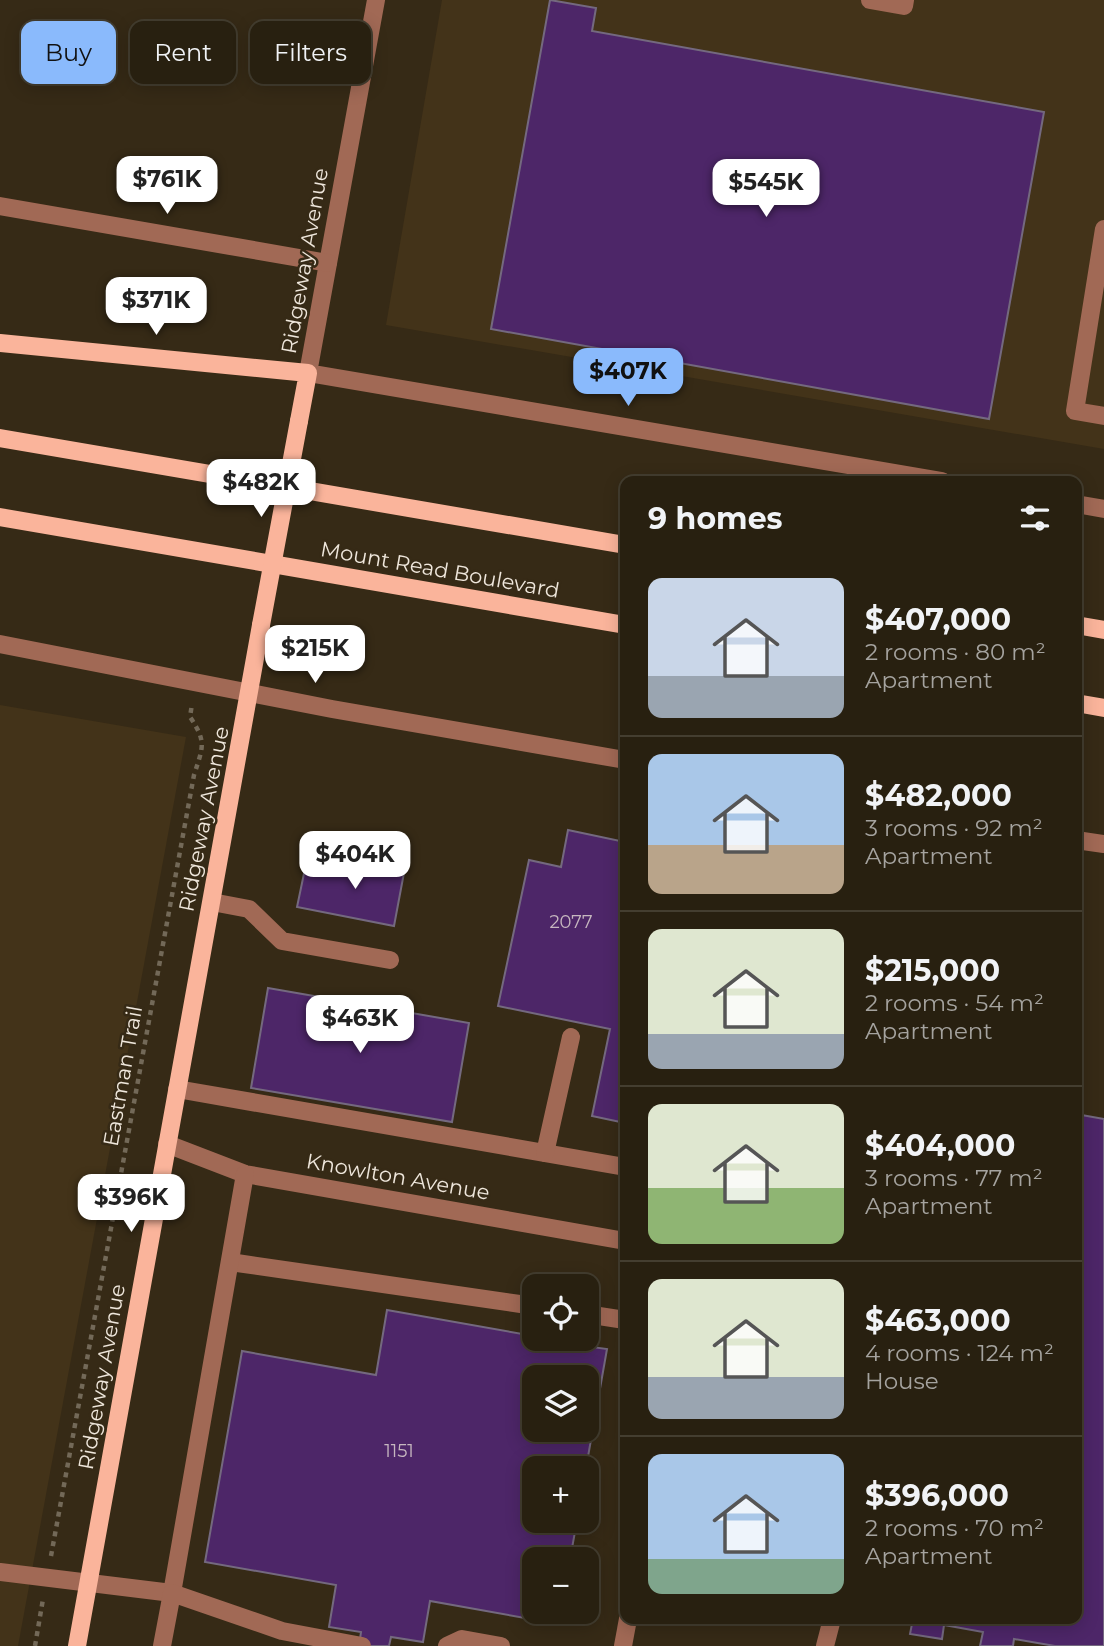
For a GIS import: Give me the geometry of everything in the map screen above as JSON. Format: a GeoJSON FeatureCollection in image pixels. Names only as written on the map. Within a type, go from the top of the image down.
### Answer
{"type":"FeatureCollection","features":[{"type":"Feature","properties":{"kind":"main road"},"geometry":{"type":"LineString","coordinates":[[0,343],[308,373]]}},
{"type":"Feature","properties":{"kind":"main road","name":"Ridgeway Avenue"},"geometry":{"type":"LineString","coordinates":[[77,1646],[308,373]]}},
{"type":"Feature","properties":{"kind":"main road"},"geometry":{"type":"LineString","coordinates":[[0,438],[620,544]]}},
{"type":"Feature","properties":{"kind":"main road","name":"Mount Read Boulevard"},"geometry":{"type":"LineString","coordinates":[[0,517],[620,624]]}},
{"type":"Feature","properties":{"kind":"main road"},"geometry":{"type":"LineString","coordinates":[[1082,626],[1104,630]]}},
{"type":"Feature","properties":{"kind":"main road"},"geometry":{"type":"LineString","coordinates":[[1082,704],[1104,708]]}},
{"type":"Feature","properties":{"kind":"street","name":"Ridgeway Avenue"},"geometry":{"type":"LineString","coordinates":[[308,373],[376,0]]}},
{"type":"Feature","properties":{"kind":"street"},"geometry":{"type":"LineString","coordinates":[[870,0],[904,6],[905,0]]}},
{"type":"Feature","properties":{"kind":"street"},"geometry":{"type":"LineString","coordinates":[[0,206],[328,263]]}},
{"type":"Feature","properties":{"kind":"street"},"geometry":{"type":"LineString","coordinates":[[1104,229],[1075,411],[1104,416]]}},
{"type":"Feature","properties":{"kind":"street"},"geometry":{"type":"LineString","coordinates":[[308,373],[913,476]]}},
{"type":"Feature","properties":{"kind":"street"},"geometry":{"type":"LineString","coordinates":[[1082,505],[1104,509]]}},
{"type":"Feature","properties":{"kind":"street"},"geometry":{"type":"LineString","coordinates":[[0,644],[620,759]]}},
{"type":"Feature","properties":{"kind":"street"},"geometry":{"type":"LineString","coordinates":[[1082,841],[1104,844]]}},
{"type":"Feature","properties":{"kind":"street"},"geometry":{"type":"LineString","coordinates":[[212,902],[249,909],[282,941],[390,960]]}},
{"type":"Feature","properties":{"kind":"street"},"geometry":{"type":"LineString","coordinates":[[545,1153],[571,1037]]}},
{"type":"Feature","properties":{"kind":"street"},"geometry":{"type":"LineString","coordinates":[[177,1089],[620,1166]]}},
{"type":"Feature","properties":{"kind":"street","name":"Knowlton Avenue"},"geometry":{"type":"LineString","coordinates":[[167,1144],[245,1174],[620,1240]]}},
{"type":"Feature","properties":{"kind":"street"},"geometry":{"type":"LineString","coordinates":[[162,1646],[245,1174]]}},
{"type":"Feature","properties":{"kind":"street"},"geometry":{"type":"LineString","coordinates":[[230,1262],[522,1305]]}},
{"type":"Feature","properties":{"kind":"street"},"geometry":{"type":"LineString","coordinates":[[599,1316],[620,1319]]}},
{"type":"Feature","properties":{"kind":"street"},"geometry":{"type":"LineString","coordinates":[[0,1573],[172,1593],[282,1631],[362,1646]]}},
{"type":"Feature","properties":{"kind":"street"},"geometry":{"type":"LineString","coordinates":[[624,1646],[627,1624]]}},
{"type":"Feature","properties":{"kind":"street"},"geometry":{"type":"LineString","coordinates":[[825,1646],[831,1624]]}},
{"type":"Feature","properties":{"kind":"street"},"geometry":{"type":"LineString","coordinates":[[447,1646],[462,1639],[501,1646]]}},
{"type":"Feature","properties":{"kind":"path","name":"Eastman Trail"},"geometry":{"type":"LineString","coordinates":[[35,1646],[194,775],[203,746],[202,734],[190,717],[195,681]]}},
{"type":"Feature","properties":{"kind":"shaded area"},"geometry":{"type":"Polygon","coordinates":[[[442,0],[1104,0],[1104,449],[386,325],[442,0]]]}},
{"type":"Feature","properties":{"kind":"shaded area"},"geometry":{"type":"Polygon","coordinates":[[[0,705],[186,737],[18,1646],[0,1646],[0,705]]]}},
{"type":"Feature","properties":{"kind":"building"},"geometry":{"type":"Polygon","coordinates":[[[550,0],[596,8],[592,31],[1044,112],[989,419],[491,329],[550,0]]]}},
{"type":"Feature","properties":{"kind":"building"},"geometry":{"type":"Polygon","coordinates":[[[568,830],[620,841],[620,1122],[592,1116],[610,1029],[498,1006],[529,860],[561,867],[568,830]]]}},
{"type":"Feature","properties":{"kind":"building"},"geometry":{"type":"Polygon","coordinates":[[[371,855],[406,862],[394,926],[297,907],[306,864],[367,875],[371,855]]]}},
{"type":"Feature","properties":{"kind":"building"},"geometry":{"type":"Polygon","coordinates":[[[268,988],[469,1023],[452,1122],[251,1088],[268,988]]]}},
{"type":"Feature","properties":{"kind":"building"},"geometry":{"type":"Polygon","coordinates":[[[1082,1115],[1104,1119],[1104,1646],[1055,1646],[1014,1639],[1013,1646],[980,1646],[983,1632],[944,1625],[942,1639],[910,1634],[912,1624],[1082,1624],[1082,1115]]]}},
{"type":"Feature","properties":{"kind":"building"},"geometry":{"type":"Polygon","coordinates":[[[387,1310],[522,1334],[522,1351],[607,1349],[599,1394],[599,1365],[522,1365],[522,1442],[591,1442],[588,1456],[522,1456],[522,1533],[575,1533],[572,1547],[522,1547],[522,1617],[430,1601],[423,1642],[391,1637],[389,1646],[359,1646],[361,1632],[329,1627],[336,1585],[205,1562],[242,1351],[376,1375],[387,1310]]]}}]}
